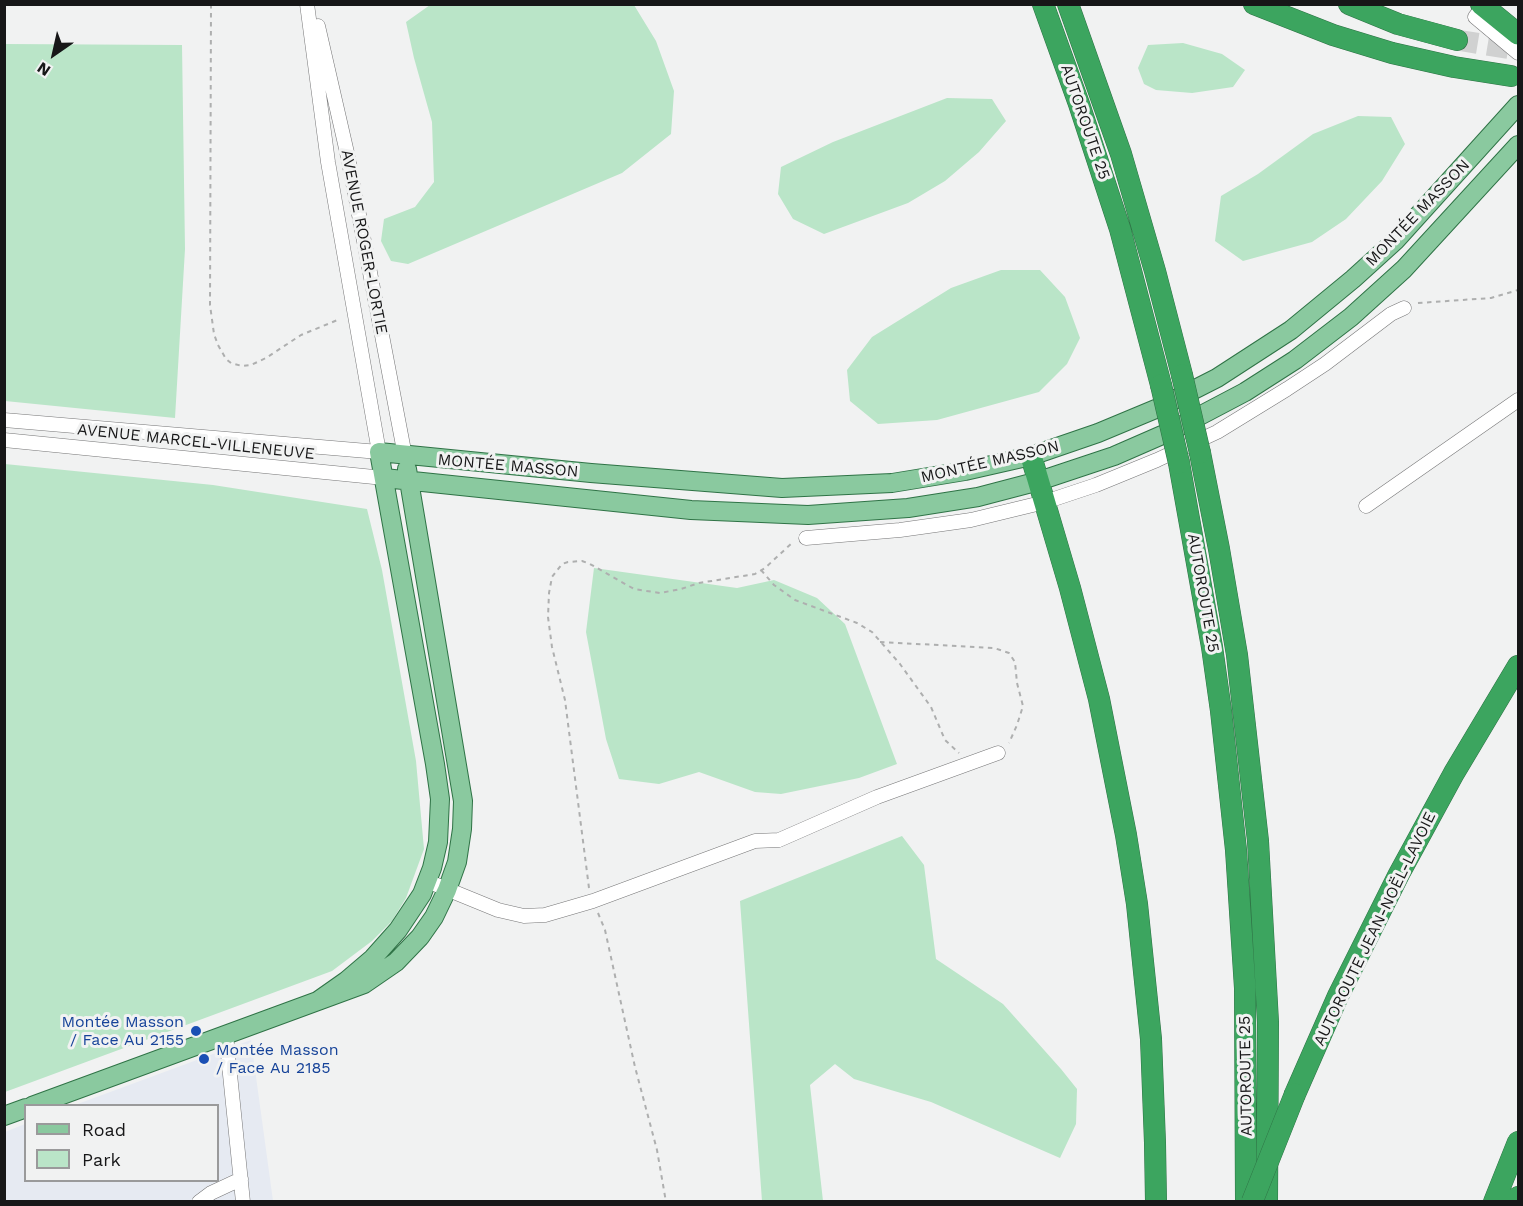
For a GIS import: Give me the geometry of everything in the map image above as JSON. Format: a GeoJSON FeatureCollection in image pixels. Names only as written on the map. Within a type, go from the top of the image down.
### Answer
{"type":"FeatureCollection","features":[{"type":"Feature","properties":{"kind":"highway","name":"AUTOROUTE 25"},"geometry":{"type":"LineString","coordinates":[[1043,4],[1120,229],[1161,385],[1197,556],[1214,656],[1236,850],[1245,998],[1246,1202]]}},
{"type":"Feature","properties":{"kind":"highway","name":"AUTOROUTE 25"},"geometry":{"type":"LineString","coordinates":[[1068,4],[1101,96],[1142,223],[1182,375],[1200,453],[1234,635],[1257,829],[1266,950],[1267,1202]]}},
{"type":"Feature","properties":{"kind":"highway"},"geometry":{"type":"LineString","coordinates":[[1254,4],[1333,35],[1392,53],[1454,67],[1511,76]]}},
{"type":"Feature","properties":{"kind":"highway"},"geometry":{"type":"LineString","coordinates":[[1349,4],[1398,24],[1456,40]]}},
{"type":"Feature","properties":{"kind":"highway"},"geometry":{"type":"LineString","coordinates":[[1480,9],[1518,34]]}},
{"type":"Feature","properties":{"kind":"highway"},"geometry":{"type":"LineString","coordinates":[[1031,456],[1070,588],[1099,699],[1130,858],[1151,1039],[1155,1202]]}},
{"type":"Feature","properties":{"kind":"highway","name":"AUTOROUTE JEAN-NOËL-LAVOIE"},"geometry":{"type":"LineString","coordinates":[[1252,1202],[1295,1094],[1335,1004],[1403,866],[1454,773],[1518,666]]}},
{"type":"Feature","properties":{"kind":"highway"},"geometry":{"type":"LineString","coordinates":[[1494,1202],[1518,1142]]}},
{"type":"Feature","properties":{"kind":"highway"},"geometry":{"type":"LineString","coordinates":[[1516,1202],[1518,1197]]}},
{"type":"Feature","properties":{"kind":"main road","name":"MONTÉE MASSON"},"geometry":{"type":"LineString","coordinates":[[378,452],[693,482],[791,488],[862,486],[915,480],[1031,456],[1098,434],[1158,408],[1217,378],[1291,330],[1347,285],[1396,240],[1518,105]]}},
{"type":"Feature","properties":{"kind":"main road","name":"MONTÉE MASSON"},"geometry":{"type":"LineString","coordinates":[[384,478],[691,510],[808,515],[918,507],[968,499],[1040,482],[1114,456],[1169,432],[1245,392],[1295,360],[1351,317],[1404,269],[1518,145]]}},
{"type":"Feature","properties":{"kind":"main road","name":"AVENUE ROGER-LORTIE"},"geometry":{"type":"LineString","coordinates":[[378,452],[384,478]]}},
{"type":"Feature","properties":{"kind":"main road","name":"AVENUE ROGER-LORTIE"},"geometry":{"type":"LineString","coordinates":[[405,456],[409,481]]}},
{"type":"Feature","properties":{"kind":"main road"},"geometry":{"type":"LineString","coordinates":[[319,1000],[346,981],[386,945],[408,916],[427,881],[438,843],[440,799],[384,478]]}},
{"type":"Feature","properties":{"kind":"main road"},"geometry":{"type":"LineString","coordinates":[[37,1104],[364,984],[391,966],[428,927],[441,906],[460,845],[463,801],[409,481]]}},
{"type":"Feature","properties":{"kind":"main road"},"geometry":{"type":"LineString","coordinates":[[4,1116],[24,1109]]}},
{"type":"Feature","properties":{"kind":"street","name":"AVENUE ROGER-LORTIE"},"geometry":{"type":"LineString","coordinates":[[307,4],[328,162],[378,452]]}},
{"type":"Feature","properties":{"kind":"street","name":"AVENUE ROGER-LORTIE"},"geometry":{"type":"LineString","coordinates":[[313,4],[348,157],[405,456]]}},
{"type":"Feature","properties":{"kind":"street"},"geometry":{"type":"LineString","coordinates":[[1480,9],[1518,53]]}},
{"type":"Feature","properties":{"kind":"street"},"geometry":{"type":"LineString","coordinates":[[806,538],[900,530],[971,520],[1045,502],[1113,478],[1217,432],[1325,364],[1390,314],[1404,308]]}},
{"type":"Feature","properties":{"kind":"street"},"geometry":{"type":"LineString","coordinates":[[1366,506],[1518,400]]}},
{"type":"Feature","properties":{"kind":"street","name":"AVENUE MARCEL-VILLENEUVE"},"geometry":{"type":"LineString","coordinates":[[4,420],[378,452]]}},
{"type":"Feature","properties":{"kind":"street","name":"AVENUE MARCEL-VILLENEUVE"},"geometry":{"type":"LineString","coordinates":[[4,440],[384,478]]}},
{"type":"Feature","properties":{"kind":"street"},"geometry":{"type":"LineString","coordinates":[[427,881],[498,910],[524,916],[545,915],[593,901],[755,841],[779,840],[877,797],[998,753]]}},
{"type":"Feature","properties":{"kind":"street"},"geometry":{"type":"LineString","coordinates":[[226,1035],[243,1202]]}},
{"type":"Feature","properties":{"kind":"street"},"geometry":{"type":"LineString","coordinates":[[199,1202],[211,1192],[240,1179]]}},
{"type":"Feature","properties":{"kind":"path"},"geometry":{"type":"LineString","coordinates":[[211,4],[210,305],[218,345],[231,363],[242,366],[250,365],[266,358],[307,332],[354,314]]}},
{"type":"Feature","properties":{"kind":"path"},"geometry":{"type":"LineString","coordinates":[[1404,308],[1422,302],[1491,298],[1518,290]]}},
{"type":"Feature","properties":{"kind":"path"},"geometry":{"type":"LineString","coordinates":[[666,1202],[657,1150],[635,1067],[605,930],[589,887],[565,700],[551,637],[549,593],[552,577],[562,564],[582,561],[634,589],[660,593],[699,583],[755,574],[792,543],[806,538]]}},
{"type":"Feature","properties":{"kind":"path"},"geometry":{"type":"LineString","coordinates":[[761,570],[784,594],[857,623],[872,632],[900,664],[931,707],[945,740],[969,764]]}},
{"type":"Feature","properties":{"kind":"path"},"geometry":{"type":"LineString","coordinates":[[880,642],[994,648],[1009,653],[1017,669],[1017,683],[1023,706],[1013,735],[998,753]]}},
{"type":"Feature","properties":{"kind":"shaded area"},"geometry":{"type":"Polygon","coordinates":[[[251,1040],[273,1201],[5,1202],[5,1132],[24,1124],[24,1182],[219,1182],[219,1104],[78,1104],[251,1040]]]}},
{"type":"Feature","properties":{"kind":"green space"},"geometry":{"type":"Polygon","coordinates":[[[430,5],[634,5],[656,41],[674,91],[671,134],[622,173],[408,264],[391,261],[381,241],[384,219],[415,207],[434,182],[432,122],[406,22],[430,5]]]}},
{"type":"Feature","properties":{"kind":"green space"},"geometry":{"type":"Polygon","coordinates":[[[1183,43],[1222,54],[1245,70],[1233,87],[1192,93],[1156,90],[1144,84],[1138,68],[1148,45],[1183,43]]]}},
{"type":"Feature","properties":{"kind":"green space"},"geometry":{"type":"Polygon","coordinates":[[[5,44],[182,45],[185,249],[175,418],[5,401],[5,44]]]}},
{"type":"Feature","properties":{"kind":"green space"},"geometry":{"type":"Polygon","coordinates":[[[947,98],[992,99],[1006,121],[979,152],[945,181],[908,203],[824,234],[793,219],[778,194],[781,167],[833,142],[947,98]]]}},
{"type":"Feature","properties":{"kind":"green space"},"geometry":{"type":"Polygon","coordinates":[[[1358,116],[1391,117],[1405,144],[1382,181],[1346,219],[1312,242],[1243,261],[1215,241],[1221,196],[1258,174],[1313,134],[1358,116]]]}},
{"type":"Feature","properties":{"kind":"green space"},"geometry":{"type":"Polygon","coordinates":[[[1001,270],[1040,270],[1065,297],[1080,338],[1067,364],[1039,392],[937,420],[878,424],[850,401],[847,370],[872,337],[951,288],[1001,270]]]}},
{"type":"Feature","properties":{"kind":"green space"},"geometry":{"type":"Polygon","coordinates":[[[5,464],[213,485],[367,509],[382,570],[416,761],[424,849],[406,898],[392,921],[372,941],[332,971],[5,1092],[5,464]]]}},
{"type":"Feature","properties":{"kind":"green space"},"geometry":{"type":"Polygon","coordinates":[[[594,568],[737,588],[774,580],[817,598],[845,624],[897,764],[859,778],[781,794],[755,792],[699,772],[659,784],[619,779],[606,739],[586,632],[594,568]]]}},
{"type":"Feature","properties":{"kind":"green space"},"geometry":{"type":"Polygon","coordinates":[[[902,836],[924,865],[936,959],[1003,1004],[1061,1069],[1077,1089],[1076,1124],[1060,1158],[931,1102],[854,1079],[835,1064],[810,1085],[823,1201],[762,1201],[740,901],[902,836]]]}},
{"type":"Feature","properties":{"kind":"tunnel"},"geometry":{"type":"LineString","coordinates":[[1457,40],[1518,50]]}},
{"type":"Feature","properties":{"kind":"place","name":"Montée Masson / Face Au 2155"},"geometry":{"type":"Point","coordinates":[196,1031]}},
{"type":"Feature","properties":{"kind":"place","name":"Montée Masson / Face Au 2185"},"geometry":{"type":"Point","coordinates":[204,1059]}}]}
